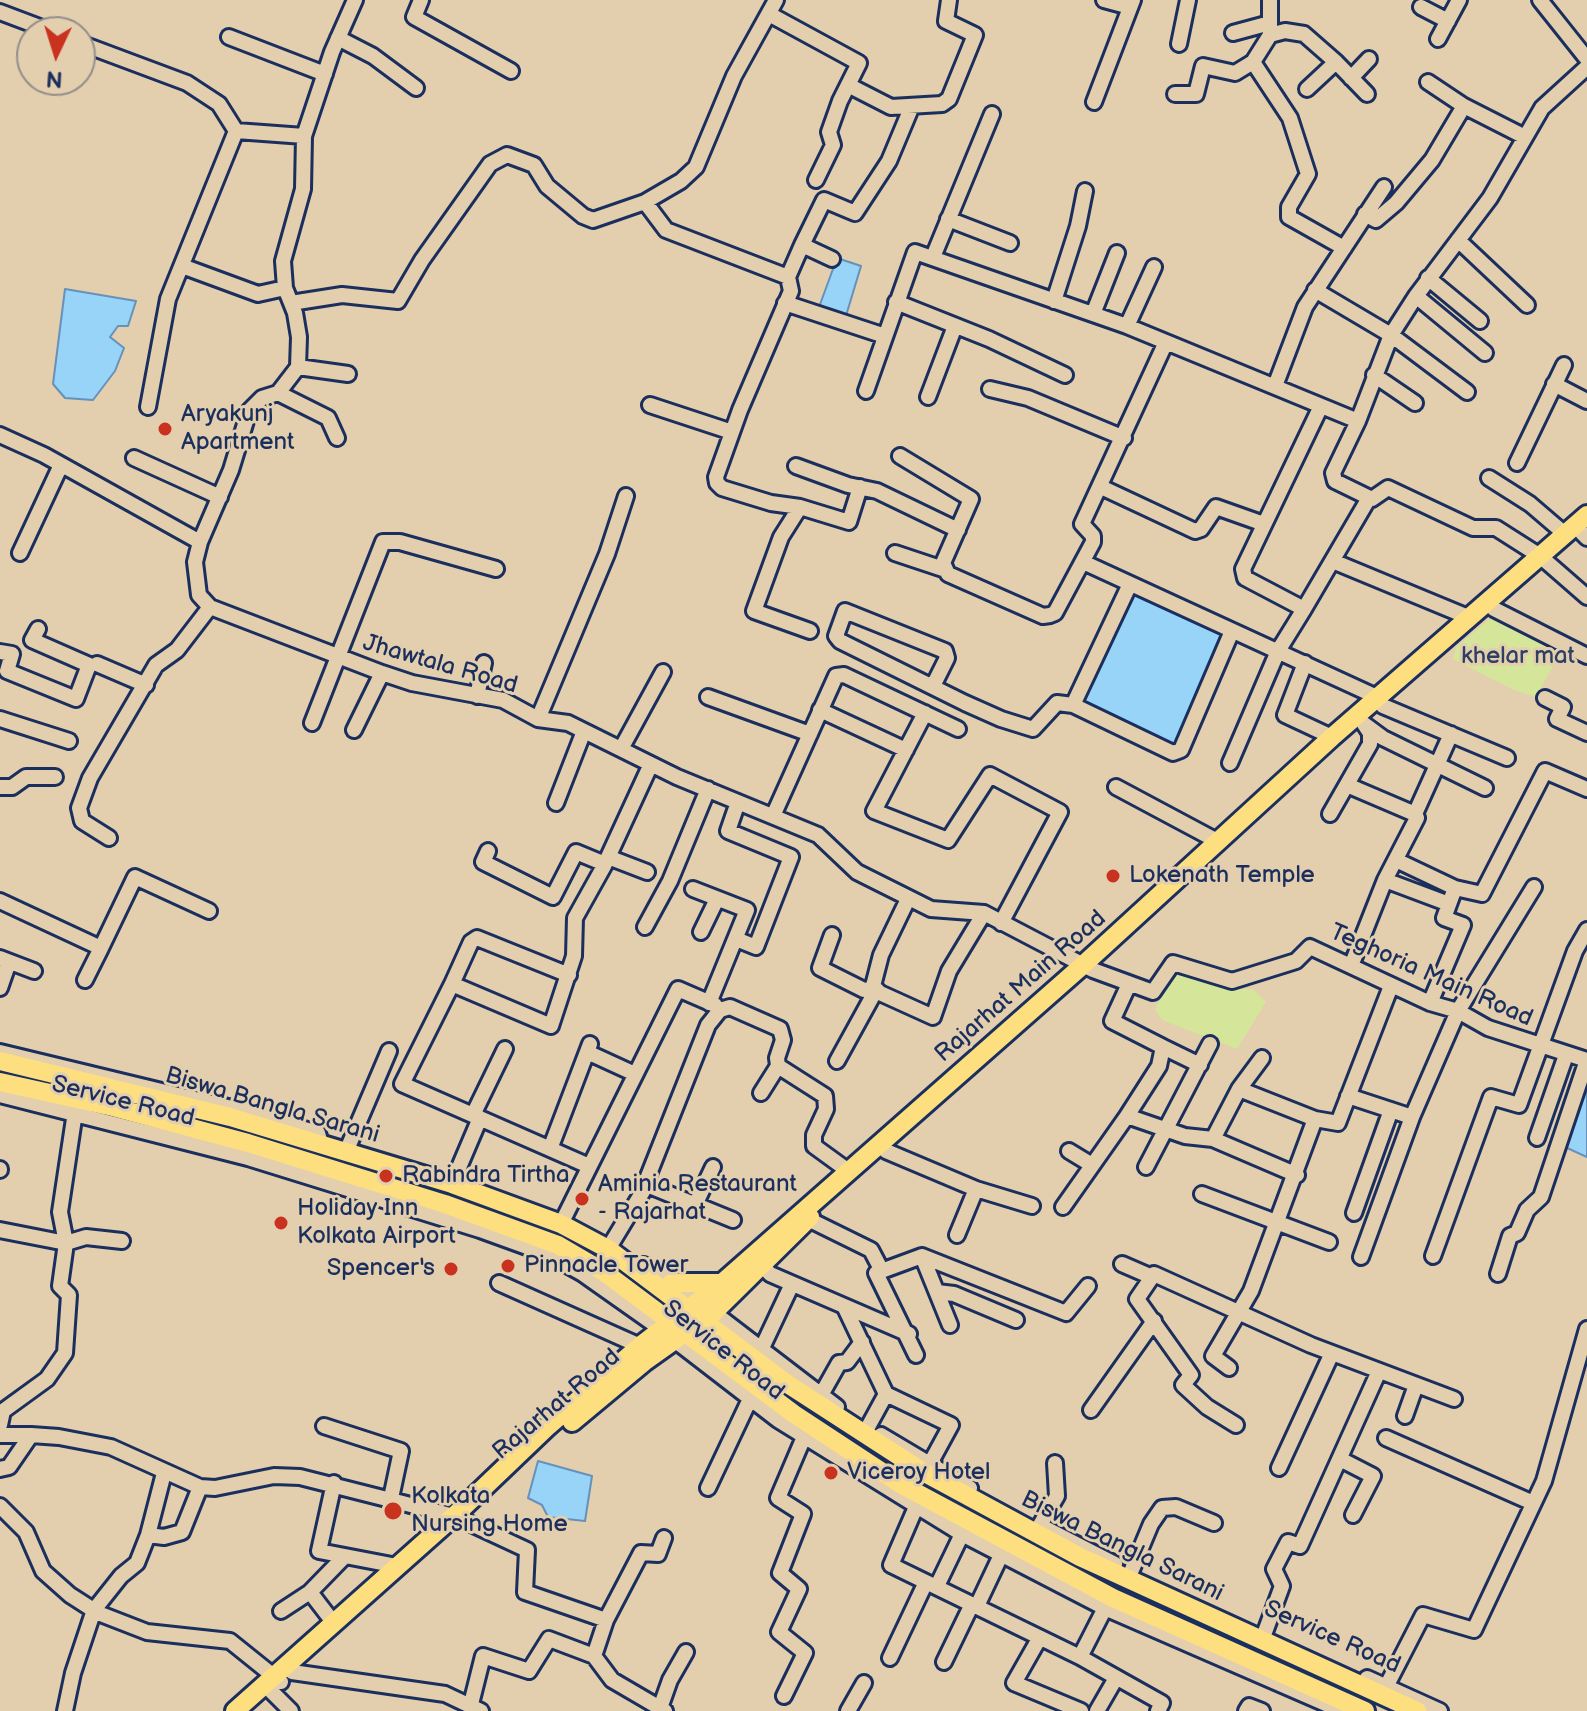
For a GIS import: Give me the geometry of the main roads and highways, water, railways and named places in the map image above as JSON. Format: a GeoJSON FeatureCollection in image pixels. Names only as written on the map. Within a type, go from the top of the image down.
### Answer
{"type":"FeatureCollection","features":[{"type":"Feature","properties":{"kind":"main road","name":"Rajarhat Main Road"},"geometry":{"type":"LineString","coordinates":[[701,1311],[763,1266],[808,1219],[1364,724],[1380,702],[1468,617],[1582,529]]}},
{"type":"Feature","properties":{"kind":"main road","name":"Rajarhat Main Road"},"geometry":{"type":"LineString","coordinates":[[701,1311],[722,1283],[847,1170],[1088,967],[1332,737],[1494,609],[1543,560]]}},
{"type":"Feature","properties":{"kind":"main road","name":"Biswa Bangla Sarani"},"geometry":{"type":"LineString","coordinates":[[0,1061],[78,1074],[231,1112],[321,1144],[452,1184],[561,1224],[608,1249],[701,1311],[786,1383],[928,1468],[1065,1544],[1417,1711]]}},
{"type":"Feature","properties":{"kind":"main road","name":"Biswa Bangla Sarani"},"geometry":{"type":"LineString","coordinates":[[0,1082],[113,1107],[248,1143],[536,1236],[584,1259],[674,1332],[902,1485],[1112,1606],[1365,1711]]}},
{"type":"Feature","properties":{"kind":"main road"},"geometry":{"type":"LineString","coordinates":[[671,1283],[722,1283]]}},
{"type":"Feature","properties":{"kind":"main road"},"geometry":{"type":"LineString","coordinates":[[674,1332],[701,1311]]}},
{"type":"Feature","properties":{"kind":"main road","name":"Rajarhat Road"},"geometry":{"type":"LineString","coordinates":[[248,1711],[333,1622],[397,1566],[459,1519],[495,1474],[640,1346],[674,1332]]}},
{"type":"Feature","properties":{"kind":"main road","name":"Rajarhat Road"},"geometry":{"type":"LineString","coordinates":[[235,1711],[279,1680],[674,1332]]}},
{"type":"Feature","properties":{"kind":"water"},"geometry":{"type":"Polygon","coordinates":[[[837,258],[861,266],[845,319],[818,310],[837,258]]]}},
{"type":"Feature","properties":{"kind":"water"},"geometry":{"type":"Polygon","coordinates":[[[65,289],[136,301],[128,326],[118,326],[110,337],[124,348],[115,371],[93,400],[65,398],[53,384],[65,289]]]}},
{"type":"Feature","properties":{"kind":"water"},"geometry":{"type":"Polygon","coordinates":[[[1129,588],[1227,635],[1176,747],[1076,703],[1129,588]]]}},
{"type":"Feature","properties":{"kind":"water"},"geometry":{"type":"Polygon","coordinates":[[[1587,1080],[1587,1157],[1565,1147],[1587,1080]]]}},
{"type":"Feature","properties":{"kind":"water"},"geometry":{"type":"Polygon","coordinates":[[[538,1461],[592,1476],[585,1521],[548,1517],[542,1505],[528,1498],[538,1461]]]}},
{"type":"Feature","properties":{"kind":"place","name":"Aryakunj Apartment"},"geometry":{"type":"Point","coordinates":[165,429]}},
{"type":"Feature","properties":{"kind":"place","name":"Lokenath Temple"},"geometry":{"type":"Point","coordinates":[1113,876]}},
{"type":"Feature","properties":{"kind":"place","name":"Rabindra Tirtha"},"geometry":{"type":"Point","coordinates":[386,1176]}},
{"type":"Feature","properties":{"kind":"place","name":"Aminia Restaurant - Rajarhat"},"geometry":{"type":"Point","coordinates":[582,1199]}},
{"type":"Feature","properties":{"kind":"place","name":"Holiday Inn Kolkata Airport"},"geometry":{"type":"Point","coordinates":[281,1223]}},
{"type":"Feature","properties":{"kind":"place","name":"Pinnacle Tower"},"geometry":{"type":"Point","coordinates":[508,1266]}},
{"type":"Feature","properties":{"kind":"place","name":"Spencer's"},"geometry":{"type":"Point","coordinates":[451,1269]}},
{"type":"Feature","properties":{"kind":"place","name":"Viceroy Hotel"},"geometry":{"type":"Point","coordinates":[831,1473]}},
{"type":"Feature","properties":{"kind":"place","name":"Kolkata Nursing Home"},"geometry":{"type":"Point","coordinates":[393,1511]}},
{"type":"Feature","properties":{"kind":"park label","name":"khelar mat"},"geometry":{"type":"Point","coordinates":[1518,657]}}]}
